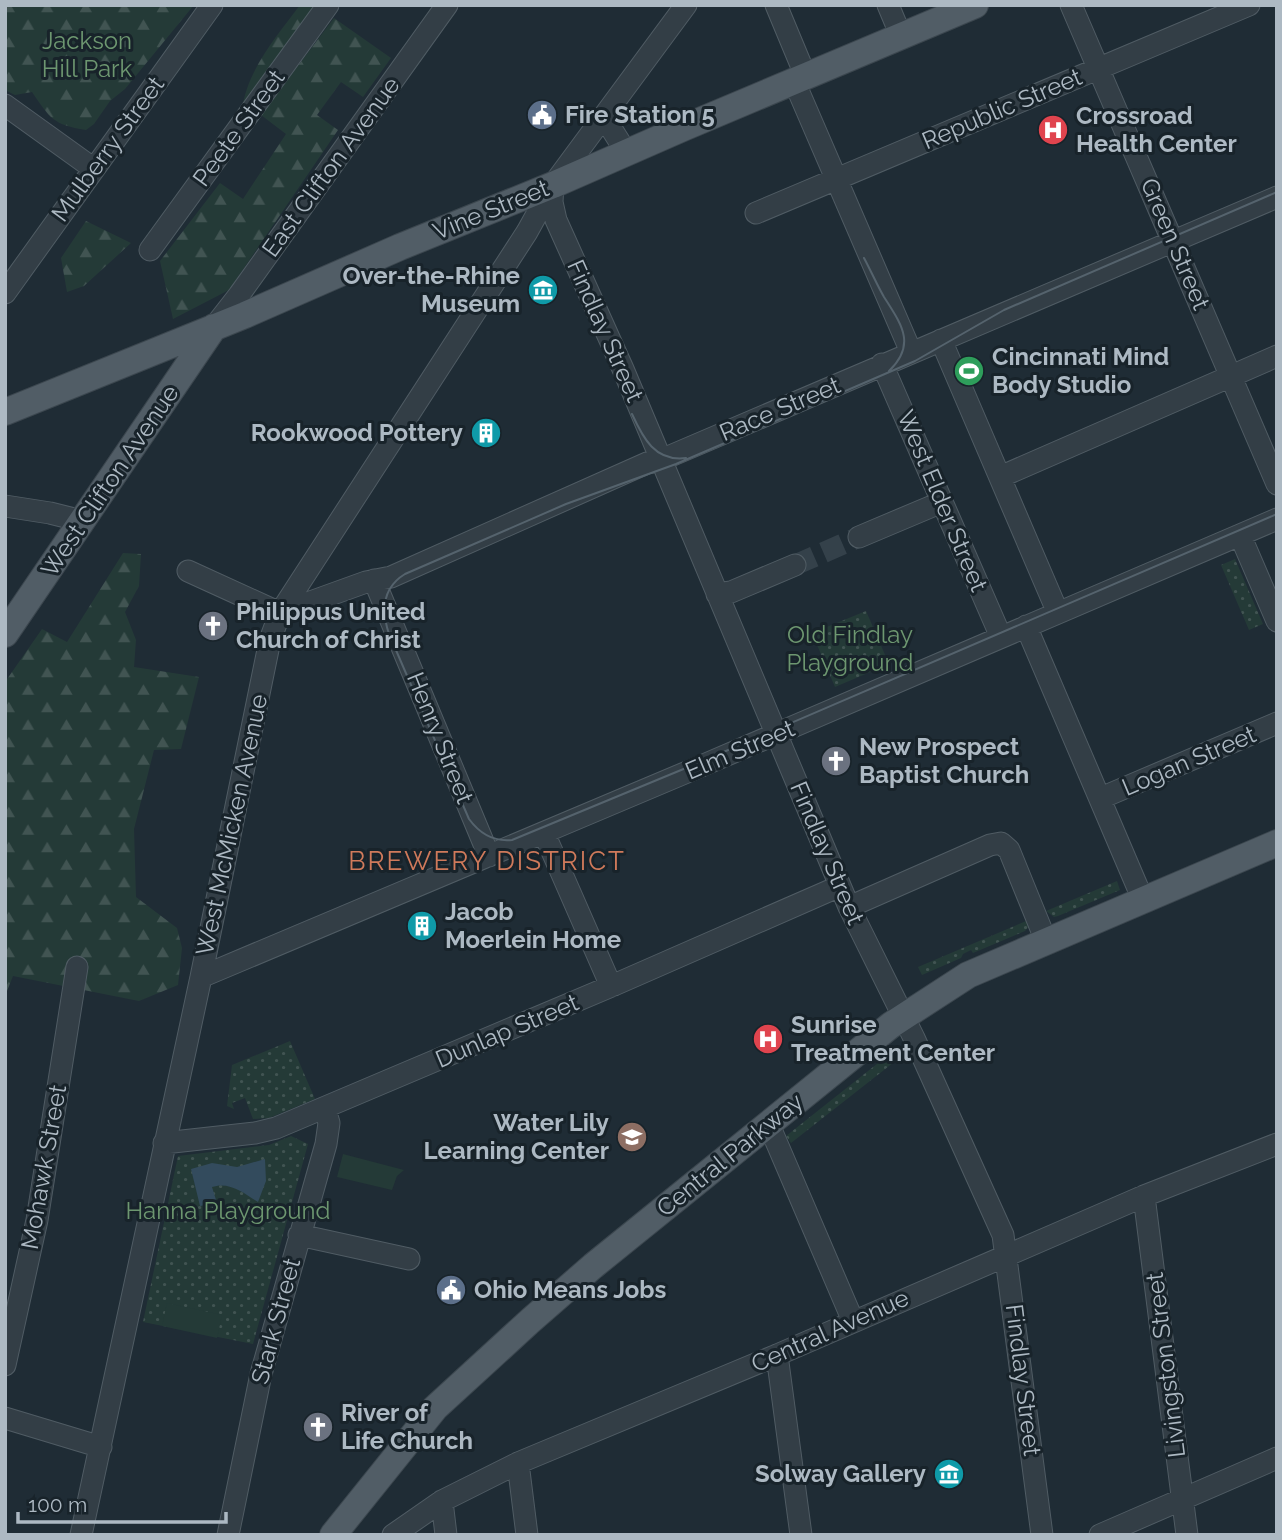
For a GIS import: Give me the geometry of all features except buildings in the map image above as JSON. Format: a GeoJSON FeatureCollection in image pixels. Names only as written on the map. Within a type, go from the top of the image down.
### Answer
{"type":"FeatureCollection","features":[{"type":"Feature","properties":{"kind":"main road","name":"Vine Street"},"geometry":{"type":"LineString","coordinates":[[5,412],[553,185],[975,5]]}},
{"type":"Feature","properties":{"kind":"main road","name":"West Clifton Avenue"},"geometry":{"type":"LineString","coordinates":[[5,634],[214,327]]}},
{"type":"Feature","properties":{"kind":"main road","name":"Central Parkway"},"geometry":{"type":"LineString","coordinates":[[333,1535],[435,1408],[593,1266],[903,1016],[968,975],[1277,843]]}},
{"type":"Feature","properties":{"kind":"street","name":"Mulberry Street"},"geometry":{"type":"LineString","coordinates":[[7,288],[212,5]]}},
{"type":"Feature","properties":{"kind":"street","name":"Peete Street"},"geometry":{"type":"LineString","coordinates":[[149,250],[328,5]]}},
{"type":"Feature","properties":{"kind":"street","name":"East Clifton Avenue"},"geometry":{"type":"LineString","coordinates":[[214,327],[447,5]]}},
{"type":"Feature","properties":{"kind":"street"},"geometry":{"type":"LineString","coordinates":[[776,5],[836,179],[911,352]]}},
{"type":"Feature","properties":{"kind":"street"},"geometry":{"type":"LineString","coordinates":[[888,5],[901,36]]}},
{"type":"Feature","properties":{"kind":"street","name":"Green Street"},"geometry":{"type":"LineString","coordinates":[[1071,5],[1277,484]]}},
{"type":"Feature","properties":{"kind":"street","name":"Republic Street"},"geometry":{"type":"LineString","coordinates":[[756,214],[1249,5]]}},
{"type":"Feature","properties":{"kind":"street","name":"West McMicken Avenue"},"geometry":{"type":"LineString","coordinates":[[80,1535],[201,977],[270,640],[280,613],[527,232],[553,185],[680,7]]}},
{"type":"Feature","properties":{"kind":"street"},"geometry":{"type":"LineString","coordinates":[[5,105],[94,169]]}},
{"type":"Feature","properties":{"kind":"street"},"geometry":{"type":"LineString","coordinates":[[604,117],[626,152]]}},
{"type":"Feature","properties":{"kind":"street","name":"Findlay Street"},"geometry":{"type":"LineString","coordinates":[[553,185],[552,202],[556,219],[662,460],[840,886],[1003,1235],[1042,1535]]}},
{"type":"Feature","properties":{"kind":"street","name":"Race Street"},"geometry":{"type":"LineString","coordinates":[[280,613],[374,580],[391,577],[647,463],[662,460],[1277,197]]}},
{"type":"Feature","properties":{"kind":"street"},"geometry":{"type":"LineString","coordinates":[[941,340],[1058,613]]}},
{"type":"Feature","properties":{"kind":"street"},"geometry":{"type":"LineString","coordinates":[[999,477],[1277,356]]}},
{"type":"Feature","properties":{"kind":"street","name":"West Elder Street"},"geometry":{"type":"LineString","coordinates":[[882,364],[1001,637]]}},
{"type":"Feature","properties":{"kind":"street"},"geometry":{"type":"LineString","coordinates":[[859,537],[942,502]]}},
{"type":"Feature","properties":{"kind":"street"},"geometry":{"type":"LineString","coordinates":[[5,506],[50,513],[82,522]]}},
{"type":"Feature","properties":{"kind":"street","name":"Elm Street"},"geometry":{"type":"LineString","coordinates":[[201,977],[1277,519]]}},
{"type":"Feature","properties":{"kind":"street"},"geometry":{"type":"LineString","coordinates":[[1240,535],[1277,621]]}},
{"type":"Feature","properties":{"kind":"street"},"geometry":{"type":"LineString","coordinates":[[717,593],[731,592],[795,565]]}},
{"type":"Feature","properties":{"kind":"street"},"geometry":{"type":"LineString","coordinates":[[188,572],[280,613]]}},
{"type":"Feature","properties":{"kind":"street","name":"Henry Street"},"geometry":{"type":"LineString","coordinates":[[374,580],[489,856]]}},
{"type":"Feature","properties":{"kind":"street"},"geometry":{"type":"LineString","coordinates":[[1026,626],[1143,900]]}},
{"type":"Feature","properties":{"kind":"street","name":"Logan Street"},"geometry":{"type":"LineString","coordinates":[[1101,799],[1277,723]]}},
{"type":"Feature","properties":{"kind":"street"},"geometry":{"type":"LineString","coordinates":[[544,833],[607,977],[614,985]]}},
{"type":"Feature","properties":{"kind":"street"},"geometry":{"type":"LineString","coordinates":[[849,906],[990,845],[1001,843],[1009,850],[1046,941]]}},
{"type":"Feature","properties":{"kind":"street","name":"Dunlap Street"},"geometry":{"type":"LineString","coordinates":[[164,1143],[255,1133],[326,1109],[840,886]]}},
{"type":"Feature","properties":{"kind":"street","name":"Mohawk Street"},"geometry":{"type":"LineString","coordinates":[[5,1365],[37,1220],[77,967]]}},
{"type":"Feature","properties":{"kind":"street","name":"Stark Street"},"geometry":{"type":"LineString","coordinates":[[228,1535],[261,1374],[326,1144],[329,1123],[326,1109]]}},
{"type":"Feature","properties":{"kind":"street"},"geometry":{"type":"LineString","coordinates":[[769,1125],[853,1321]]}},
{"type":"Feature","properties":{"kind":"street","name":"Central Avenue"},"geometry":{"type":"LineString","coordinates":[[393,1535],[442,1501],[518,1463],[777,1355],[1144,1196],[1276,1146]]}},
{"type":"Feature","properties":{"kind":"street","name":"Livingston Street"},"geometry":{"type":"LineString","coordinates":[[1144,1196],[1187,1535]]}},
{"type":"Feature","properties":{"kind":"street"},"geometry":{"type":"LineString","coordinates":[[299,1235],[409,1259]]}},
{"type":"Feature","properties":{"kind":"street"},"geometry":{"type":"LineString","coordinates":[[777,1355],[801,1535]]}},
{"type":"Feature","properties":{"kind":"street"},"geometry":{"type":"LineString","coordinates":[[5,1418],[101,1447]]}},
{"type":"Feature","properties":{"kind":"street"},"geometry":{"type":"LineString","coordinates":[[1100,1535],[1277,1458]]}},
{"type":"Feature","properties":{"kind":"street"},"geometry":{"type":"LineString","coordinates":[[518,1463],[527,1535]]}},
{"type":"Feature","properties":{"kind":"street"},"geometry":{"type":"LineString","coordinates":[[442,1501],[446,1535]]}},
{"type":"Feature","properties":{"kind":"green space","name":"Jackson Hill Park"},"geometry":{"type":"Polygon","coordinates":[[[5,5],[194,5],[125,89],[110,101],[94,124],[86,130],[66,126],[53,119],[32,92],[15,95],[5,90],[5,5]]]}},
{"type":"Feature","properties":{"kind":"green space"},"geometry":{"type":"Polygon","coordinates":[[[300,5],[322,5],[242,111],[256,68],[300,5]]]}},
{"type":"Feature","properties":{"kind":"green space"},"geometry":{"type":"Polygon","coordinates":[[[334,18],[391,58],[363,97],[341,82],[317,115],[338,130],[229,290],[173,319],[160,261],[220,183],[243,199],[286,134],[261,115],[334,18]]]}},
{"type":"Feature","properties":{"kind":"green space"},"geometry":{"type":"Polygon","coordinates":[[[86,221],[131,243],[84,286],[67,292],[61,258],[86,221]]]}},
{"type":"Feature","properties":{"kind":"green space"},"geometry":{"type":"Polygon","coordinates":[[[123,553],[141,554],[139,586],[125,612],[136,640],[134,667],[199,677],[181,749],[154,750],[134,829],[136,897],[177,928],[182,948],[178,985],[139,1001],[13,976],[5,996],[5,682],[42,629],[67,642],[123,553]]]}},
{"type":"Feature","properties":{"kind":"green space"},"geometry":{"type":"Polygon","coordinates":[[[1235,559],[1263,624],[1249,630],[1221,565],[1235,559]]]}},
{"type":"Feature","properties":{"kind":"green space","name":"Old Findlay Playground"},"geometry":{"type":"Polygon","coordinates":[[[866,611],[889,664],[835,687],[812,633],[866,611]]]}},
{"type":"Feature","properties":{"kind":"green space"},"geometry":{"type":"Polygon","coordinates":[[[1117,881],[1120,890],[1058,916],[1054,917],[1046,911],[1117,881]]]}},
{"type":"Feature","properties":{"kind":"green space"},"geometry":{"type":"Polygon","coordinates":[[[1031,919],[1025,931],[973,953],[971,950],[961,958],[922,975],[918,967],[1031,919]]]}},
{"type":"Feature","properties":{"kind":"green space"},"geometry":{"type":"Polygon","coordinates":[[[290,1041],[315,1099],[269,1118],[253,1119],[245,1098],[232,1103],[234,1109],[227,1106],[232,1065],[290,1041]]]}},
{"type":"Feature","properties":{"kind":"green space"},"geometry":{"type":"Polygon","coordinates":[[[892,1052],[898,1059],[791,1143],[786,1136],[892,1052]]]}},
{"type":"Feature","properties":{"kind":"green space","name":"Hanna Playground"},"geometry":{"type":"Polygon","coordinates":[[[291,1136],[308,1144],[253,1344],[143,1322],[178,1156],[269,1145],[291,1136]]]}},
{"type":"Feature","properties":{"kind":"green space"},"geometry":{"type":"Polygon","coordinates":[[[343,1154],[404,1170],[397,1176],[392,1190],[337,1177],[343,1154]]]}},
{"type":"Feature","properties":{"kind":"green space"},"geometry":{"type":"Polygon","coordinates":[[[167,1303],[222,1315],[217,1338],[162,1326],[167,1303]]]}},
{"type":"Feature","properties":{"kind":"water"},"geometry":{"type":"Polygon","coordinates":[[[265,1159],[266,1181],[258,1202],[236,1189],[218,1186],[212,1187],[217,1203],[200,1206],[191,1169],[212,1163],[237,1167],[265,1159]]]}},
{"type":"Feature","properties":{"kind":"tunnel"},"geometry":{"type":"LineString","coordinates":[[795,565],[859,537]]}},
{"type":"Feature","properties":{"kind":"tram line"},"geometry":{"type":"LineString","coordinates":[[1277,192],[1004,310],[915,361],[676,464],[566,504],[405,574],[392,586],[384,608],[389,634],[469,819],[488,836],[499,840],[512,840],[1277,514]]}},
{"type":"Feature","properties":{"kind":"tram line"},"geometry":{"type":"LineString","coordinates":[[864,258],[903,334],[902,352],[889,371]]}},
{"type":"Feature","properties":{"kind":"tram line"},"geometry":{"type":"LineString","coordinates":[[632,414],[646,440],[658,452],[675,458],[686,458]]}},
{"type":"Feature","properties":{"kind":"place","name":"Fire Station 5"},"geometry":{"type":"Point","coordinates":[542,115]}},
{"type":"Feature","properties":{"kind":"place","name":"Crossroad Health Center"},"geometry":{"type":"Point","coordinates":[1053,130]}},
{"type":"Feature","properties":{"kind":"place","name":"Over-the-Rhine Museum"},"geometry":{"type":"Point","coordinates":[543,290]}},
{"type":"Feature","properties":{"kind":"place","name":"Cincinnati Mind Body Studio"},"geometry":{"type":"Point","coordinates":[969,371]}},
{"type":"Feature","properties":{"kind":"place","name":"Rookwood Pottery"},"geometry":{"type":"Point","coordinates":[486,433]}},
{"type":"Feature","properties":{"kind":"place","name":"Philippus United Church of Christ"},"geometry":{"type":"Point","coordinates":[213,626]}},
{"type":"Feature","properties":{"kind":"place","name":"New Prospect Baptist Church"},"geometry":{"type":"Point","coordinates":[836,761]}},
{"type":"Feature","properties":{"kind":"place","name":"Jacob Moerlein Home"},"geometry":{"type":"Point","coordinates":[422,926]}},
{"type":"Feature","properties":{"kind":"place","name":"Sunrise Treatment Center"},"geometry":{"type":"Point","coordinates":[768,1039]}},
{"type":"Feature","properties":{"kind":"place","name":"Water Lily Learning Center"},"geometry":{"type":"Point","coordinates":[632,1137]}},
{"type":"Feature","properties":{"kind":"place","name":"Ohio Means Jobs"},"geometry":{"type":"Point","coordinates":[451,1290]}},
{"type":"Feature","properties":{"kind":"place","name":"River of Life Church"},"geometry":{"type":"Point","coordinates":[318,1427]}},
{"type":"Feature","properties":{"kind":"place","name":"Solway Gallery"},"geometry":{"type":"Point","coordinates":[949,1474]}},
{"type":"Feature","properties":{"kind":"district","name":"BREWERY DISTRICT"},"geometry":{"type":"Point","coordinates":[487,861]}}]}
